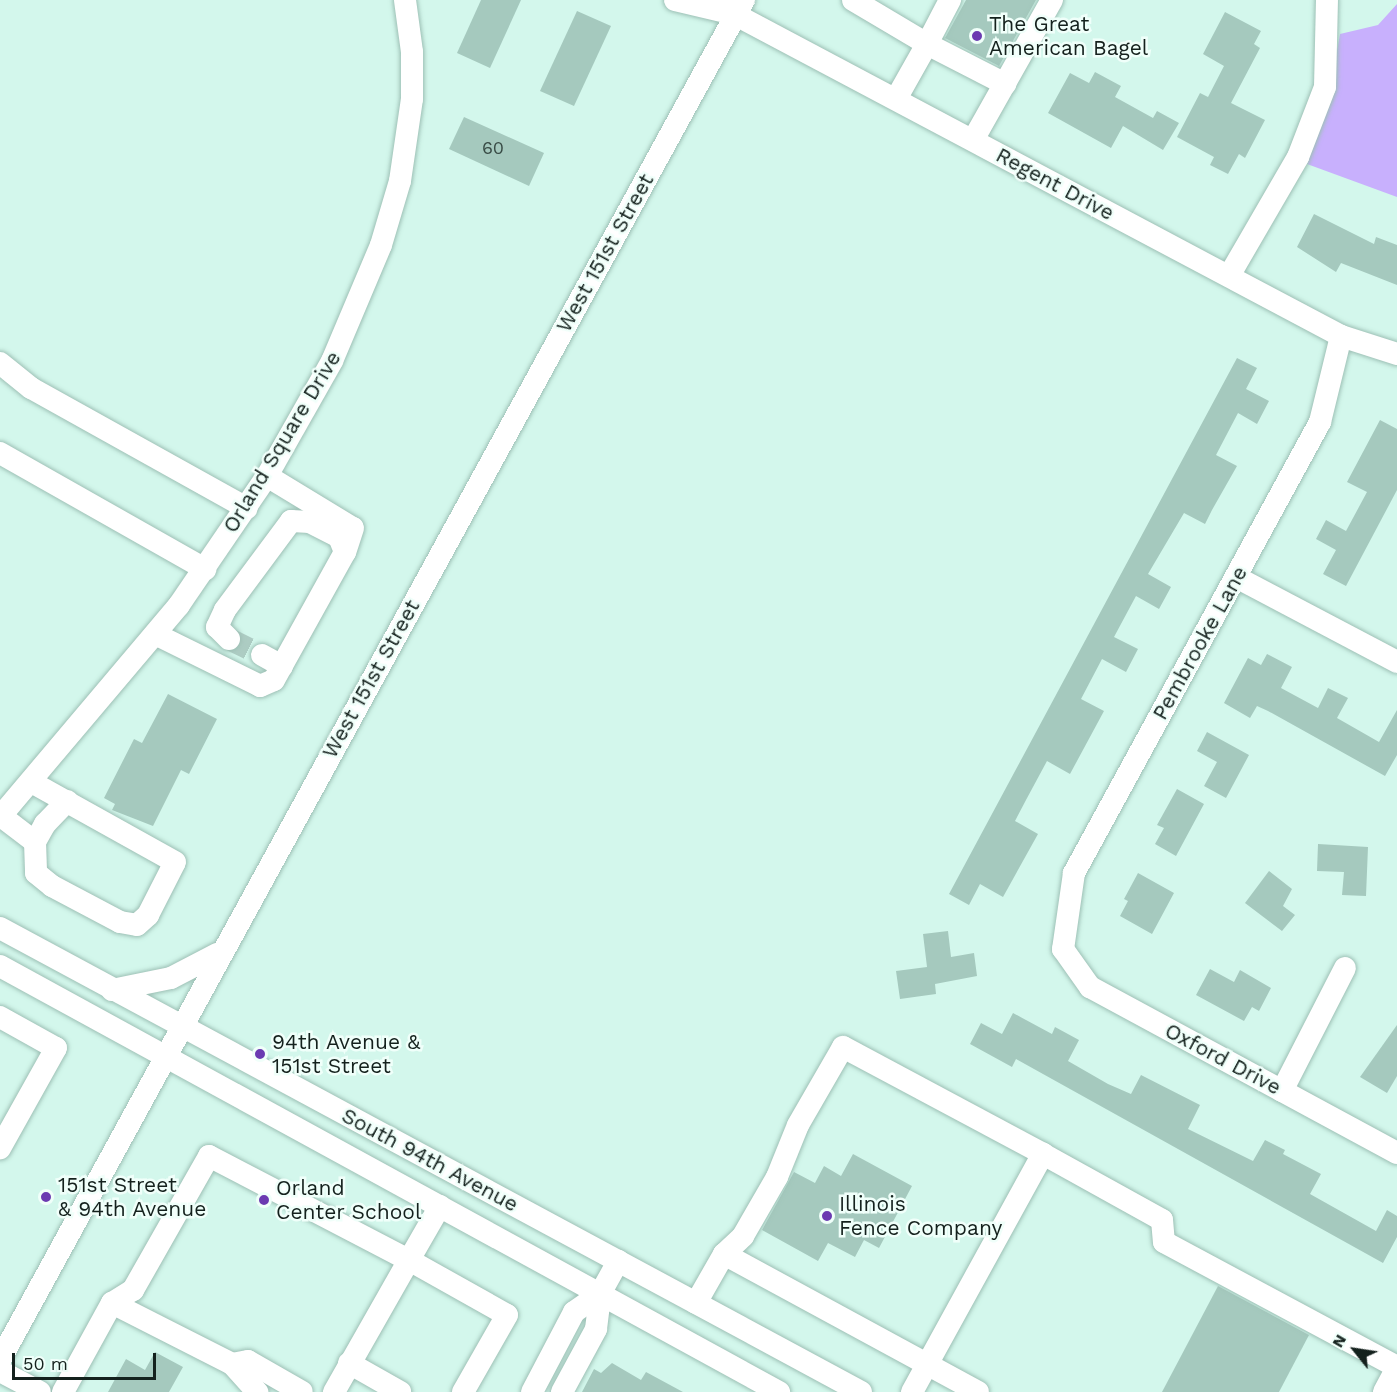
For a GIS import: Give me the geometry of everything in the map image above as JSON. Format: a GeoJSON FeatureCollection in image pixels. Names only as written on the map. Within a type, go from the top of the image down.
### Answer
{"type":"FeatureCollection","features":[{"type":"Feature","properties":{"kind":"street","name":"Orland Square Drive"},"geometry":{"type":"LineString","coordinates":[[0,816],[157,635],[247,508],[332,361],[359,302],[389,221],[400,181],[412,99],[412,52],[405,0]]}},
{"type":"Feature","properties":{"kind":"street","name":"Regent Drive"},"geometry":{"type":"LineString","coordinates":[[675,0],[733,5],[896,99],[1341,336],[1397,354]]}},
{"type":"Feature","properties":{"kind":"street"},"geometry":{"type":"LineString","coordinates":[[853,0],[927,44],[1005,84]]}},
{"type":"Feature","properties":{"kind":"street"},"geometry":{"type":"LineString","coordinates":[[896,99],[950,0]]}},
{"type":"Feature","properties":{"kind":"street"},"geometry":{"type":"LineString","coordinates":[[973,140],[1052,0]]}},
{"type":"Feature","properties":{"kind":"street"},"geometry":{"type":"LineString","coordinates":[[1228,276],[1298,157],[1325,87],[1327,0]]}},
{"type":"Feature","properties":{"kind":"street","name":"West 151st Street"},"geometry":{"type":"LineString","coordinates":[[0,1360],[733,5]]}},
{"type":"Feature","properties":{"kind":"street","name":"Pembrooke Lane"},"geometry":{"type":"LineString","coordinates":[[1063,949],[1074,873],[1320,422],[1341,336]]}},
{"type":"Feature","properties":{"kind":"street"},"geometry":{"type":"LineString","coordinates":[[0,363],[31,388],[247,508]]}},
{"type":"Feature","properties":{"kind":"street"},"geometry":{"type":"LineString","coordinates":[[0,453],[205,569]]}},
{"type":"Feature","properties":{"kind":"street"},"geometry":{"type":"LineString","coordinates":[[157,635],[260,686],[274,680],[345,552],[353,528],[267,476]]}},
{"type":"Feature","properties":{"kind":"street"},"geometry":{"type":"LineString","coordinates":[[229,639],[217,627],[225,610],[291,521],[310,522],[339,537],[345,552]]}},
{"type":"Feature","properties":{"kind":"street"},"geometry":{"type":"LineString","coordinates":[[1236,577],[1397,662]]}},
{"type":"Feature","properties":{"kind":"street"},"geometry":{"type":"LineString","coordinates":[[262,655],[282,666]]}},
{"type":"Feature","properties":{"kind":"street"},"geometry":{"type":"LineString","coordinates":[[31,782],[67,801],[176,862],[148,915],[137,924],[120,922],[52,886],[36,873],[35,842],[45,824],[67,801]]}},
{"type":"Feature","properties":{"kind":"street"},"geometry":{"type":"LineString","coordinates":[[0,816],[35,842]]}},
{"type":"Feature","properties":{"kind":"street","name":"South 94th Avenue"},"geometry":{"type":"LineString","coordinates":[[0,928],[861,1392]]}},
{"type":"Feature","properties":{"kind":"street","name":"Oxford Drive"},"geometry":{"type":"LineString","coordinates":[[1063,949],[1090,987],[1397,1154]]}},
{"type":"Feature","properties":{"kind":"street"},"geometry":{"type":"LineString","coordinates":[[112,990],[171,978],[221,952]]}},
{"type":"Feature","properties":{"kind":"street","name":"South 94th Avenue"},"geometry":{"type":"LineString","coordinates":[[0,966],[779,1392]]}},
{"type":"Feature","properties":{"kind":"street"},"geometry":{"type":"LineString","coordinates":[[1282,1091],[1345,968]]}},
{"type":"Feature","properties":{"kind":"street"},"geometry":{"type":"LineString","coordinates":[[0,1017],[56,1048],[0,1148]]}},
{"type":"Feature","properties":{"kind":"street"},"geometry":{"type":"LineString","coordinates":[[696,1303],[724,1254],[743,1236],[777,1177],[798,1125],[843,1047],[1162,1220],[1164,1242],[1397,1368],[1384,1392]]}},
{"type":"Feature","properties":{"kind":"street"},"geometry":{"type":"LineString","coordinates":[[912,1392],[929,1365],[1043,1154]]}},
{"type":"Feature","properties":{"kind":"street"},"geometry":{"type":"LineString","coordinates":[[63,1392],[112,1303],[133,1290],[209,1156],[409,1260],[507,1315],[464,1392]]}},
{"type":"Feature","properties":{"kind":"street"},"geometry":{"type":"LineString","coordinates":[[334,1392],[440,1206]]}},
{"type":"Feature","properties":{"kind":"street"},"geometry":{"type":"LineString","coordinates":[[724,1254],[978,1392]]}},
{"type":"Feature","properties":{"kind":"street"},"geometry":{"type":"LineString","coordinates":[[562,1392],[596,1329],[600,1294],[618,1261]]}},
{"type":"Feature","properties":{"kind":"street"},"geometry":{"type":"LineString","coordinates":[[531,1392],[574,1312],[600,1294]]}},
{"type":"Feature","properties":{"kind":"street"},"geometry":{"type":"LineString","coordinates":[[112,1303],[232,1364],[257,1392]]}},
{"type":"Feature","properties":{"kind":"street"},"geometry":{"type":"LineString","coordinates":[[232,1364],[248,1361],[302,1392]]}},
{"type":"Feature","properties":{"kind":"street"},"geometry":{"type":"LineString","coordinates":[[349,1363],[400,1392]]}},
{"type":"Feature","properties":{"kind":"street"},"geometry":{"type":"LineString","coordinates":[[0,1371],[40,1392]]}},
{"type":"Feature","properties":{"kind":"shaded area"},"geometry":{"type":"Polygon","coordinates":[[[1397,4],[1397,197],[1307,164],[1326,112],[1340,34],[1378,25],[1397,4]]]}},
{"type":"Feature","properties":{"kind":"building"},"geometry":{"type":"Polygon","coordinates":[[[481,0],[521,0],[490,68],[457,53],[481,0]]]}},
{"type":"Feature","properties":{"kind":"building"},"geometry":{"type":"Polygon","coordinates":[[[966,0],[1036,0],[999,66],[945,38],[966,0]]]}},
{"type":"Feature","properties":{"kind":"building"},"geometry":{"type":"Polygon","coordinates":[[[577,11],[611,26],[574,106],[540,91],[577,11]]]}},
{"type":"Feature","properties":{"kind":"building"},"geometry":{"type":"Polygon","coordinates":[[[1225,12],[1261,31],[1254,44],[1260,48],[1231,103],[1265,120],[1245,158],[1239,154],[1228,174],[1210,165],[1214,157],[1177,137],[1200,93],[1208,97],[1224,66],[1203,54],[1225,12]]]}},
{"type":"Feature","properties":{"kind":"building"},"geometry":{"type":"Polygon","coordinates":[[[1095,72],[1121,86],[1115,97],[1153,118],[1157,111],[1179,123],[1163,150],[1123,126],[1111,148],[1048,113],[1070,73],[1089,83],[1095,72]]]}},
{"type":"Feature","properties":{"kind":"building"},"geometry":{"type":"Polygon","coordinates":[[[464,117],[544,153],[529,186],[449,149],[464,117]]]}},
{"type":"Feature","properties":{"kind":"building"},"geometry":{"type":"Polygon","coordinates":[[[1314,214],[1374,244],[1376,237],[1397,245],[1397,285],[1341,263],[1336,272],[1297,247],[1314,214]]]}},
{"type":"Feature","properties":{"kind":"building"},"geometry":{"type":"Polygon","coordinates":[[[1237,358],[1257,368],[1246,389],[1269,401],[1257,424],[1238,413],[1216,455],[1237,466],[1205,524],[1184,513],[1148,574],[1171,587],[1159,609],[1136,596],[1114,637],[1138,649],[1126,672],[1102,659],[1081,699],[1104,711],[1070,774],[1047,761],[1026,800],[1015,821],[1038,834],[1003,897],[980,884],[969,905],[949,894],[1237,358]]]}},
{"type":"Feature","properties":{"kind":"building"},"geometry":{"type":"Polygon","coordinates":[[[1380,420],[1397,429],[1397,490],[1346,586],[1323,574],[1336,550],[1316,539],[1326,520],[1346,531],[1367,492],[1347,482],[1380,420]]]}},
{"type":"Feature","properties":{"kind":"building"},"geometry":{"type":"Polygon","coordinates":[[[1267,654],[1292,667],[1281,688],[1318,708],[1328,688],[1348,698],[1337,718],[1379,742],[1397,710],[1397,755],[1385,776],[1257,706],[1250,718],[1224,703],[1248,658],[1261,665],[1267,654]]]}},
{"type":"Feature","properties":{"kind":"building"},"geometry":{"type":"Polygon","coordinates":[[[168,694],[217,719],[189,774],[181,770],[153,826],[112,810],[115,804],[104,798],[134,739],[142,743],[168,694]]]}},
{"type":"Feature","properties":{"kind":"building"},"geometry":{"type":"Polygon","coordinates":[[[1207,732],[1249,755],[1226,798],[1204,786],[1217,762],[1197,751],[1207,732]]]}},
{"type":"Feature","properties":{"kind":"building"},"geometry":{"type":"Polygon","coordinates":[[[1177,789],[1204,804],[1176,856],[1155,844],[1164,828],[1157,825],[1177,789]]]}},
{"type":"Feature","properties":{"kind":"building"},"geometry":{"type":"Polygon","coordinates":[[[1318,844],[1368,847],[1366,896],[1342,895],[1344,872],[1317,871],[1318,844]]]}},
{"type":"Feature","properties":{"kind":"building"},"geometry":{"type":"Polygon","coordinates":[[[1269,871],[1292,889],[1283,906],[1295,915],[1282,931],[1245,903],[1269,871]]]}},
{"type":"Feature","properties":{"kind":"building"},"geometry":{"type":"Polygon","coordinates":[[[1138,873],[1174,893],[1152,934],[1120,916],[1128,901],[1124,899],[1138,873]]]}},
{"type":"Feature","properties":{"kind":"building"},"geometry":{"type":"Polygon","coordinates":[[[948,931],[951,957],[974,953],[977,976],[935,984],[936,994],[900,999],[896,971],[927,967],[923,934],[948,931]]]}},
{"type":"Feature","properties":{"kind":"building"},"geometry":{"type":"Polygon","coordinates":[[[1210,969],[1234,982],[1240,970],[1271,988],[1259,1011],[1252,1007],[1244,1021],[1196,995],[1210,969]]]}},
{"type":"Feature","properties":{"kind":"building"},"geometry":{"type":"Polygon","coordinates":[[[1013,1013],[1052,1034],[1055,1027],[1079,1040],[1068,1061],[1108,1084],[1131,1094],[1141,1075],[1200,1105],[1188,1129],[1253,1161],[1265,1140],[1285,1150],[1283,1154],[1321,1174],[1310,1194],[1376,1231],[1387,1210],[1397,1216],[1397,1237],[1383,1263],[1016,1059],[1012,1067],[970,1044],[981,1023],[1002,1034],[1013,1013]]]}},
{"type":"Feature","properties":{"kind":"building"},"geometry":{"type":"Polygon","coordinates":[[[1397,1025],[1397,1076],[1387,1093],[1360,1077],[1397,1025]]]}},
{"type":"Feature","properties":{"kind":"building"},"geometry":{"type":"Polygon","coordinates":[[[853,1154],[912,1186],[879,1248],[864,1240],[855,1257],[828,1243],[818,1261],[762,1230],[794,1172],[815,1183],[824,1166],[841,1176],[853,1154]]]}},
{"type":"Feature","properties":{"kind":"building"},"geometry":{"type":"Polygon","coordinates":[[[1218,1286],[1309,1335],[1279,1392],[1162,1392],[1218,1286]]]}},
{"type":"Feature","properties":{"kind":"building"},"geometry":{"type":"Polygon","coordinates":[[[155,1352],[183,1367],[169,1392],[108,1392],[126,1359],[145,1370],[155,1352]]]}},
{"type":"Feature","properties":{"kind":"building"},"geometry":{"type":"Polygon","coordinates":[[[612,1363],[641,1380],[646,1372],[683,1392],[582,1392],[594,1369],[601,1373],[612,1363]]]}},
{"type":"Feature","properties":{"kind":"tunnel"},"geometry":{"type":"LineString","coordinates":[[229,639],[262,655]]}},
{"type":"Feature","properties":{"kind":"place","name":"The Great American Bagel"},"geometry":{"type":"Point","coordinates":[977,36]}},
{"type":"Feature","properties":{"kind":"place","name":"94th Avenue & 151st Street"},"geometry":{"type":"Point","coordinates":[260,1054]}},
{"type":"Feature","properties":{"kind":"place","name":"151st Street & 94th Avenue"},"geometry":{"type":"Point","coordinates":[46,1197]}},
{"type":"Feature","properties":{"kind":"place","name":"Orland Center School"},"geometry":{"type":"Point","coordinates":[264,1200]}},
{"type":"Feature","properties":{"kind":"place","name":"Illinois Fence Company"},"geometry":{"type":"Point","coordinates":[827,1216]}}]}
